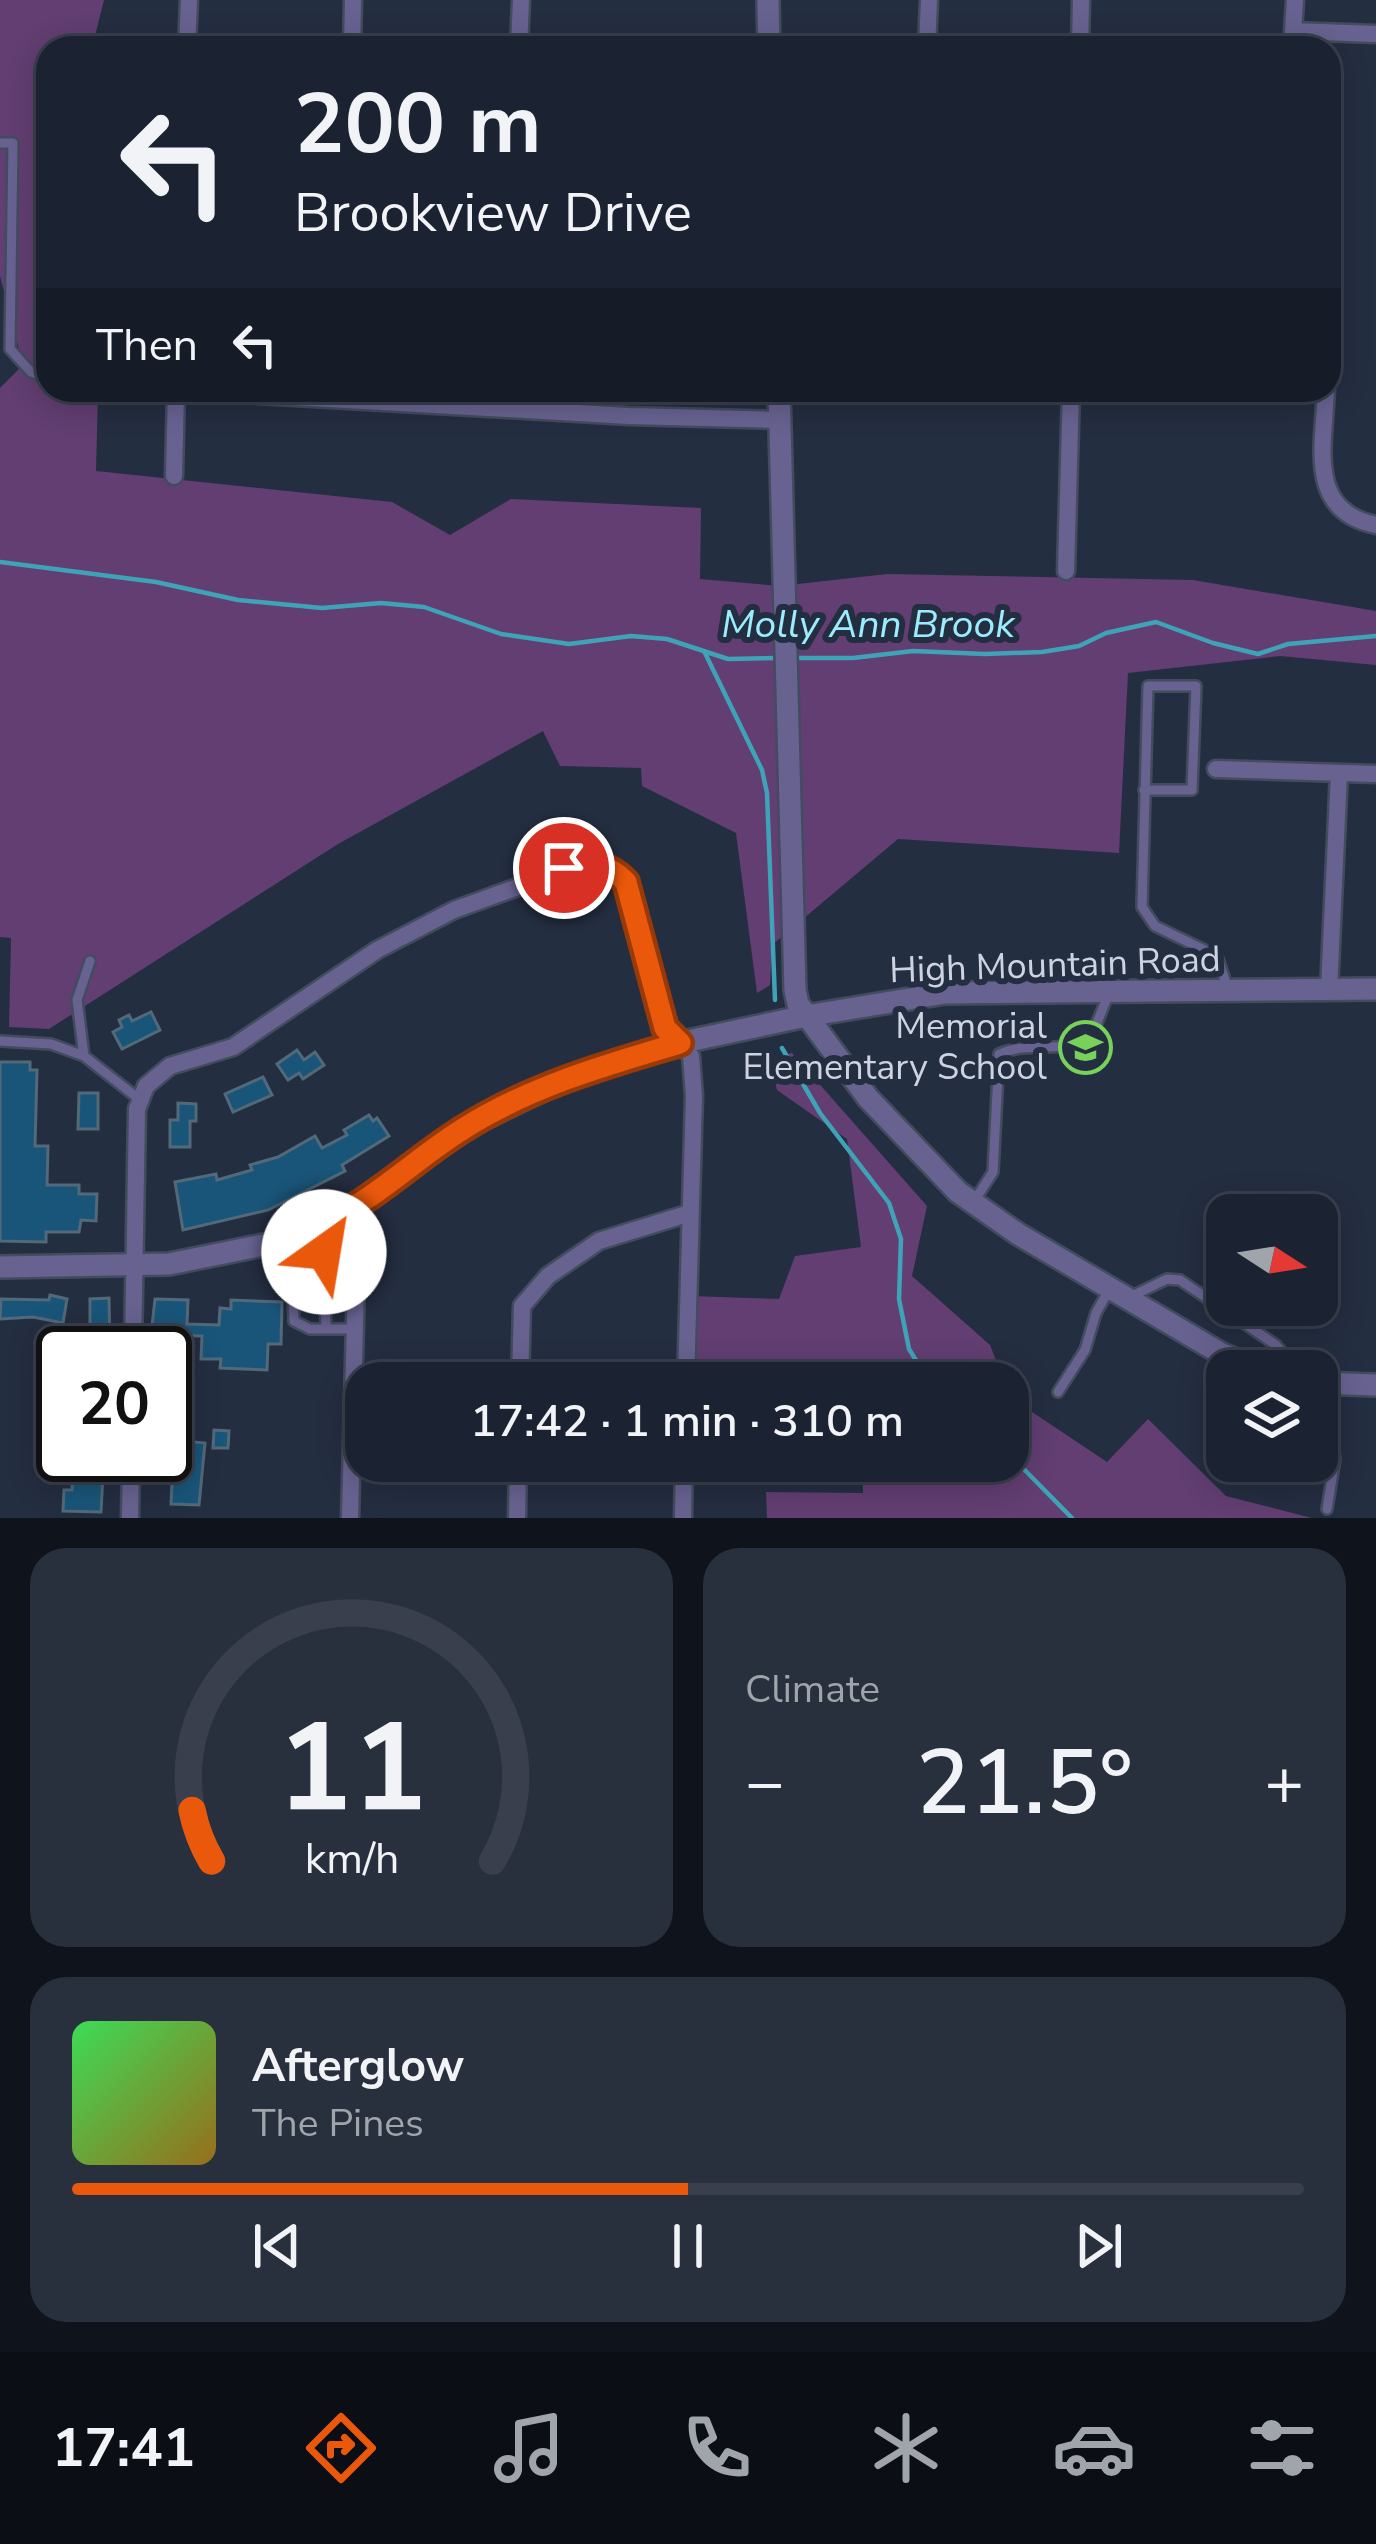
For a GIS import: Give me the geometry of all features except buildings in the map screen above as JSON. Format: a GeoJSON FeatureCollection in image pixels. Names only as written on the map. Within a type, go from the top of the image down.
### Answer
{"type":"FeatureCollection","features":[{"type":"Feature","properties":{"kind":"street"},"geometry":{"type":"LineString","coordinates":[[519,36],[520,0]]}},
{"type":"Feature","properties":{"kind":"street"},"geometry":{"type":"LineString","coordinates":[[768,0],[769,36]]}},
{"type":"Feature","properties":{"kind":"street"},"geometry":{"type":"LineString","coordinates":[[927,36],[929,0]]}},
{"type":"Feature","properties":{"kind":"street"},"geometry":{"type":"LineString","coordinates":[[1080,36],[1081,0]]}},
{"type":"Feature","properties":{"kind":"street"},"geometry":{"type":"LineString","coordinates":[[1293,36],[1294,0]]}},
{"type":"Feature","properties":{"kind":"street"},"geometry":{"type":"LineString","coordinates":[[188,36],[189,4]]}},
{"type":"Feature","properties":{"kind":"street"},"geometry":{"type":"LineString","coordinates":[[1341,36],[1376,34]]}},
{"type":"Feature","properties":{"kind":"street"},"geometry":{"type":"LineString","coordinates":[[174,476],[175,402]]}},
{"type":"Feature","properties":{"kind":"street"},"geometry":{"type":"LineString","coordinates":[[546,402],[779,420]]}},
{"type":"Feature","properties":{"kind":"street"},"geometry":{"type":"LineString","coordinates":[[778,402],[795,990],[806,1016],[908,1142],[973,1203],[1215,1350]]}},
{"type":"Feature","properties":{"kind":"street"},"geometry":{"type":"LineString","coordinates":[[1066,571],[1071,402]]}},
{"type":"Feature","properties":{"kind":"street"},"geometry":{"type":"LineString","coordinates":[[1326,402],[1326,490],[1344,513],[1376,525]]}},
{"type":"Feature","properties":{"kind":"street"},"geometry":{"type":"LineString","coordinates":[[1216,769],[1376,774]]}},
{"type":"Feature","properties":{"kind":"street"},"geometry":{"type":"LineString","coordinates":[[1329,990],[1339,773]]}},
{"type":"Feature","properties":{"kind":"street"},"geometry":{"type":"LineString","coordinates":[[133,1326],[139,1100],[156,1075],[170,1066],[232,1047],[399,938],[490,895],[584,863],[608,867],[626,882],[665,1028],[691,1056],[686,1362]]}},
{"type":"Feature","properties":{"kind":"street","name":"High Mountain Road"},"geometry":{"type":"LineString","coordinates":[[0,1268],[198,1260],[291,1237],[358,1204],[499,1109],[597,1067],[680,1043],[806,1016],[945,993],[1376,989]]}},
{"type":"Feature","properties":{"kind":"street"},"geometry":{"type":"LineString","coordinates":[[350,1518],[358,1204]]}},
{"type":"Feature","properties":{"kind":"street"},"geometry":{"type":"LineString","coordinates":[[521,1362],[526,1298],[565,1262],[599,1241],[690,1213]]}},
{"type":"Feature","properties":{"kind":"street"},"geometry":{"type":"LineString","coordinates":[[1338,1384],[1376,1385]]}},
{"type":"Feature","properties":{"kind":"street"},"geometry":{"type":"LineString","coordinates":[[130,1518],[131,1482]]}},
{"type":"Feature","properties":{"kind":"street"},"geometry":{"type":"LineString","coordinates":[[517,1518],[518,1482]]}},
{"type":"Feature","properties":{"kind":"street"},"geometry":{"type":"LineString","coordinates":[[683,1518],[684,1482]]}},
{"type":"Feature","properties":{"kind":"lane"},"geometry":{"type":"LineString","coordinates":[[0,142],[13,143],[10,349],[36,374]]}},
{"type":"Feature","properties":{"kind":"lane"},"geometry":{"type":"LineString","coordinates":[[1144,790],[1192,790],[1196,686],[1148,686],[1144,790],[1142,907],[1155,926],[1217,956],[1228,992]]}},
{"type":"Feature","properties":{"kind":"lane"},"geometry":{"type":"LineString","coordinates":[[1193,768],[1216,769]]}},
{"type":"Feature","properties":{"kind":"lane"},"geometry":{"type":"LineString","coordinates":[[84,1056],[77,1000],[90,961]]}},
{"type":"Feature","properties":{"kind":"lane"},"geometry":{"type":"LineString","coordinates":[[973,1203],[993,1172],[999,1054],[1011,1049],[1072,1048],[1090,1040],[1109,994]]}},
{"type":"Feature","properties":{"kind":"lane"},"geometry":{"type":"LineString","coordinates":[[0,1041],[51,1043],[84,1056],[139,1100]]}},
{"type":"Feature","properties":{"kind":"lane"},"geometry":{"type":"LineString","coordinates":[[323,1223],[326,1329]]}},
{"type":"Feature","properties":{"kind":"lane"},"geometry":{"type":"LineString","coordinates":[[291,1237],[292,1316],[304,1327],[355,1329]]}},
{"type":"Feature","properties":{"kind":"lane"},"geometry":{"type":"LineString","coordinates":[[324,1252],[357,1241]]}},
{"type":"Feature","properties":{"kind":"lane"},"geometry":{"type":"LineString","coordinates":[[1058,1392],[1084,1349],[1096,1313],[1119,1293],[1167,1279],[1180,1280],[1280,1350]]}},
{"type":"Feature","properties":{"kind":"lane"},"geometry":{"type":"LineString","coordinates":[[1327,1509],[1331,1482]]}},
{"type":"Feature","properties":{"kind":"shaded area"},"geometry":{"type":"Polygon","coordinates":[[[0,0],[104,0],[95,36],[36,36],[36,402],[98,402],[96,471],[392,502],[450,535],[511,499],[701,508],[700,579],[780,586],[887,574],[1193,580],[1376,611],[1376,665],[1280,656],[1128,673],[1119,853],[898,839],[772,945],[770,985],[757,993],[736,833],[642,786],[641,768],[560,766],[543,731],[338,844],[49,1029],[9,1027],[11,938],[0,937],[0,388],[23,365],[0,276],[0,0]]]}},
{"type":"Feature","properties":{"kind":"shaded area"},"geometry":{"type":"Polygon","coordinates":[[[792,1053],[927,1206],[912,1276],[990,1345],[997,1362],[686,1362],[691,1296],[779,1299],[795,1256],[861,1247],[847,1139],[777,1090],[769,1059],[792,1053]]]}},
{"type":"Feature","properties":{"kind":"shaded area"},"geometry":{"type":"Polygon","coordinates":[[[1029,1410],[1107,1462],[1148,1419],[1206,1476],[1206,1482],[1226,1496],[1312,1518],[767,1518],[766,1492],[863,1493],[863,1482],[1029,1482],[1029,1410]]]}},
{"type":"Feature","properties":{"kind":"waterway","name":"Molly Ann Brook"},"geometry":{"type":"LineString","coordinates":[[0,562],[156,582],[238,600],[322,608],[381,603],[424,607],[501,634],[569,644],[631,636],[667,639],[728,659],[777,658]]}},
{"type":"Feature","properties":{"kind":"waterway","name":"Molly Ann Brook"},"geometry":{"type":"LineString","coordinates":[[794,658],[913,651],[1042,652],[1079,646],[1106,633],[1156,622],[1258,654],[1288,644],[1376,636]]}},
{"type":"Feature","properties":{"kind":"waterway"},"geometry":{"type":"LineString","coordinates":[[704,651],[762,770],[767,793],[775,1000]]}},
{"type":"Feature","properties":{"kind":"waterway"},"geometry":{"type":"LineString","coordinates":[[782,1048],[820,1113],[889,1203],[901,1239],[899,1299],[909,1349],[917,1362]]}},
{"type":"Feature","properties":{"kind":"waterway"},"geometry":{"type":"LineString","coordinates":[[1029,1474],[1072,1518]]}},
{"type":"Feature","properties":{"kind":"place","name":"Memorial Elementary School"},"geometry":{"type":"Point","coordinates":[1086,1047]}},
{"type":"Feature","properties":{"kind":"route"},"geometry":{"type":"LineString","coordinates":[[324,1252],[323,1223],[358,1204],[463,1129],[565,1079],[680,1043],[665,1028],[626,882],[608,867],[596,864],[564,868]]}}]}
